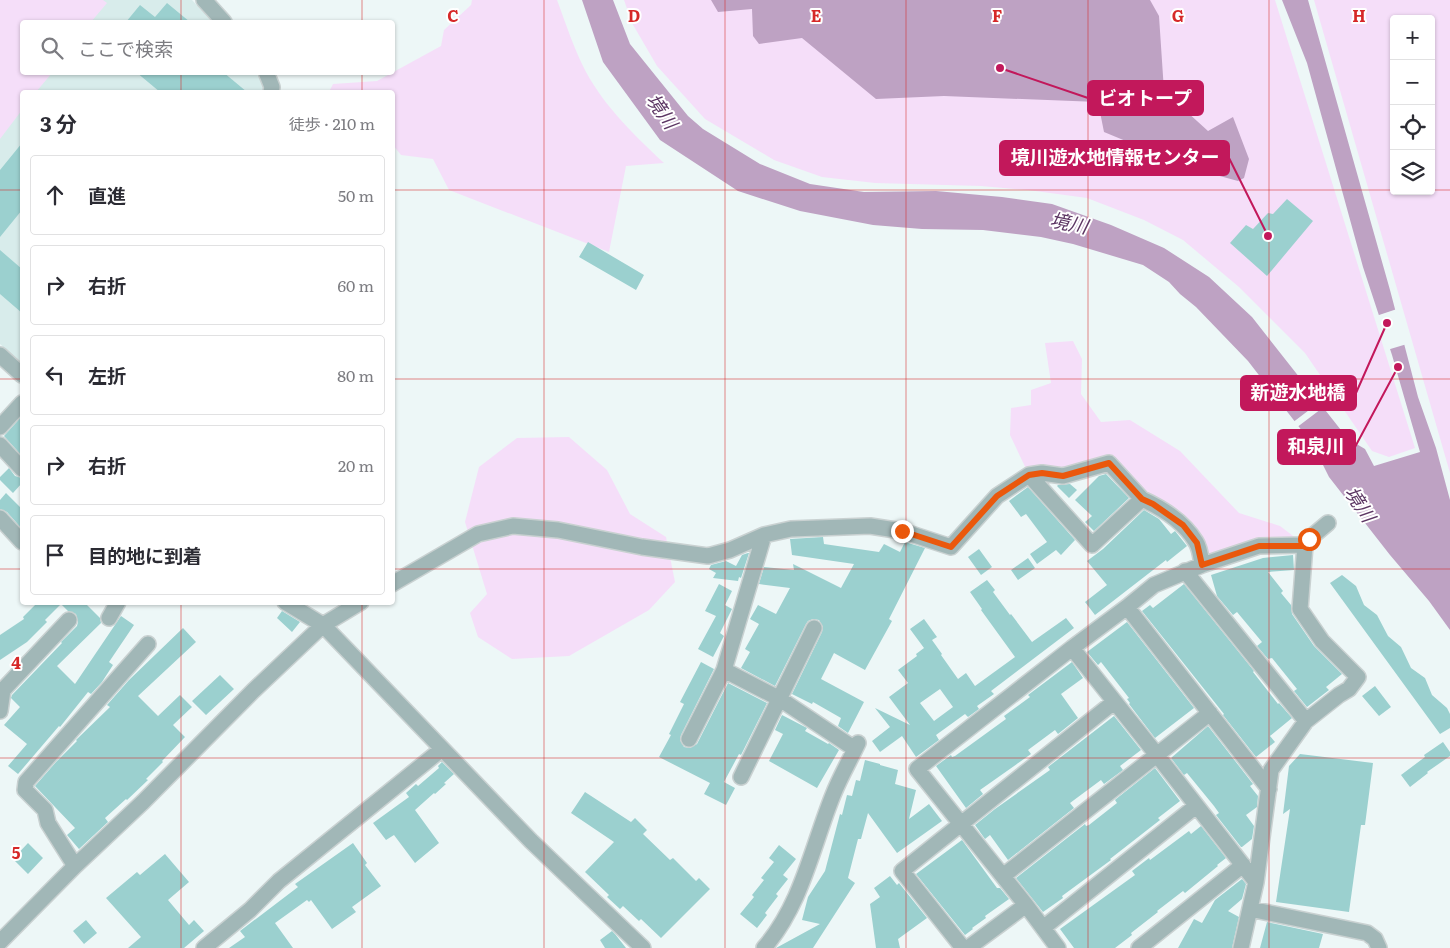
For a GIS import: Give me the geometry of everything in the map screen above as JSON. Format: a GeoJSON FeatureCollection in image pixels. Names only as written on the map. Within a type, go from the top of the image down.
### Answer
{"type":"FeatureCollection","features":[{"type":"Feature","properties":{"kind":"street"},"geometry":{"type":"LineString","coordinates":[[204,0],[222,20]]}},
{"type":"Feature","properties":{"kind":"street"},"geometry":{"type":"LineString","coordinates":[[267,75],[272,90]]}},
{"type":"Feature","properties":{"kind":"street"},"geometry":{"type":"LineString","coordinates":[[0,355],[20,373]]}},
{"type":"Feature","properties":{"kind":"street"},"geometry":{"type":"LineString","coordinates":[[0,427],[20,405]]}},
{"type":"Feature","properties":{"kind":"street"},"geometry":{"type":"LineString","coordinates":[[0,444],[20,466]]}},
{"type":"Feature","properties":{"kind":"street"},"geometry":{"type":"LineString","coordinates":[[395,582],[478,534],[513,526],[558,530],[642,547],[708,556],[730,550],[764,535],[791,529],[870,526],[902,531],[951,547],[997,496],[1029,475],[1042,473],[1063,476],[1109,463],[1142,499],[1153,504],[1183,525],[1197,543],[1202,565]]}},
{"type":"Feature","properties":{"kind":"street"},"geometry":{"type":"LineString","coordinates":[[1029,475],[1092,545],[1142,499]]}},
{"type":"Feature","properties":{"kind":"street"},"geometry":{"type":"LineString","coordinates":[[0,518],[20,540]]}},
{"type":"Feature","properties":{"kind":"street"},"geometry":{"type":"LineString","coordinates":[[1241,948],[1256,882],[1271,770],[1306,720],[1349,689],[1358,676],[1322,641],[1300,609],[1306,546],[1309,539],[1328,523]]}},
{"type":"Feature","properties":{"kind":"street"},"geometry":{"type":"LineString","coordinates":[[689,739],[724,670],[764,535]]}},
{"type":"Feature","properties":{"kind":"street"},"geometry":{"type":"LineString","coordinates":[[1058,948],[917,769],[1154,585],[1185,571],[1259,546],[1306,546]]}},
{"type":"Feature","properties":{"kind":"street"},"geometry":{"type":"LineString","coordinates":[[1185,571],[1306,720]]}},
{"type":"Feature","properties":{"kind":"street"},"geometry":{"type":"LineString","coordinates":[[109,618],[116,605]]}},
{"type":"Feature","properties":{"kind":"street"},"geometry":{"type":"LineString","coordinates":[[290,605],[323,624],[531,842],[643,948]]}},
{"type":"Feature","properties":{"kind":"street"},"geometry":{"type":"LineString","coordinates":[[0,942],[75,866],[143,802],[253,691],[323,624],[356,605]]}},
{"type":"Feature","properties":{"kind":"street"},"geometry":{"type":"LineString","coordinates":[[1128,607],[1269,789]]}},
{"type":"Feature","properties":{"kind":"street"},"geometry":{"type":"LineString","coordinates":[[0,711],[3,690],[69,620]]}},
{"type":"Feature","properties":{"kind":"street"},"geometry":{"type":"LineString","coordinates":[[742,777],[814,628]]}},
{"type":"Feature","properties":{"kind":"street"},"geometry":{"type":"LineString","coordinates":[[75,866],[48,823],[46,810],[25,790],[26,782],[148,644]]}},
{"type":"Feature","properties":{"kind":"street"},"geometry":{"type":"LineString","coordinates":[[1072,648],[1256,882]]}},
{"type":"Feature","properties":{"kind":"street"},"geometry":{"type":"LineString","coordinates":[[724,670],[780,699],[857,746],[833,795],[813,854],[788,915],[770,946]]}},
{"type":"Feature","properties":{"kind":"street"},"geometry":{"type":"LineString","coordinates":[[963,948],[902,871],[1114,702]]}},
{"type":"Feature","properties":{"kind":"street"},"geometry":{"type":"LineString","coordinates":[[1003,876],[1210,712]]}},
{"type":"Feature","properties":{"kind":"street"},"geometry":{"type":"LineString","coordinates":[[204,948],[250,910],[279,881],[442,749]]}},
{"type":"Feature","properties":{"kind":"street"},"geometry":{"type":"LineString","coordinates":[[1043,928],[1196,806]]}},
{"type":"Feature","properties":{"kind":"street"},"geometry":{"type":"LineString","coordinates":[[1139,948],[1243,865]]}},
{"type":"Feature","properties":{"kind":"street"},"geometry":{"type":"LineString","coordinates":[[968,948],[1026,905]]}},
{"type":"Feature","properties":{"kind":"street"},"geometry":{"type":"LineString","coordinates":[[1250,909],[1367,933],[1375,939],[1378,948]]}},
{"type":"Feature","properties":{"kind":"shaded area"},"geometry":{"type":"Polygon","coordinates":[[[0,0],[192,0],[210,20],[20,20],[20,75],[257,75],[262,80],[264,90],[20,90],[20,362],[0,344],[0,0]]]}},
{"type":"Feature","properties":{"kind":"shaded area"},"geometry":{"type":"Polygon","coordinates":[[[0,0],[103,0],[107,3],[93,20],[20,20],[20,75],[50,75],[38,90],[20,90],[20,113],[0,139],[0,0]]]}},
{"type":"Feature","properties":{"kind":"shaded area"},"geometry":{"type":"Polygon","coordinates":[[[472,0],[557,0],[570,36],[594,85],[621,120],[664,163],[626,166],[609,252],[449,190],[433,159],[401,155],[395,148],[395,90],[330,90],[333,84],[377,81],[388,75],[395,75],[395,71],[441,46],[444,30],[471,5],[472,0]]]}},
{"type":"Feature","properties":{"kind":"shaded area"},"geometry":{"type":"Polygon","coordinates":[[[624,0],[1275,0],[1415,448],[1389,457],[1372,451],[1305,353],[1239,287],[1183,240],[1144,220],[1087,198],[981,186],[875,183],[822,177],[774,160],[705,119],[657,66],[632,23],[624,0]]]}},
{"type":"Feature","properties":{"kind":"shaded area"},"geometry":{"type":"Polygon","coordinates":[[[1314,0],[1450,0],[1450,473],[1314,0]]]}},
{"type":"Feature","properties":{"kind":"shaded area"},"geometry":{"type":"Polygon","coordinates":[[[1073,341],[1082,359],[1081,394],[1101,422],[1130,420],[1180,451],[1239,513],[1280,526],[1305,545],[1259,546],[1202,565],[1197,543],[1109,463],[1029,475],[1010,435],[1011,408],[1031,405],[1031,390],[1051,383],[1045,343],[1073,341]]]}},
{"type":"Feature","properties":{"kind":"shaded area"},"geometry":{"type":"Polygon","coordinates":[[[569,437],[607,470],[630,514],[666,537],[675,582],[649,610],[569,656],[512,659],[478,637],[470,613],[487,594],[465,522],[479,467],[517,438],[569,437]]]}},
{"type":"Feature","properties":{"kind":"water","name":"境川"},"geometry":{"type":"Polygon","coordinates":[[[582,0],[613,0],[630,44],[688,116],[703,129],[760,164],[810,184],[864,192],[936,191],[1052,204],[1111,225],[1164,248],[1209,277],[1252,317],[1348,439],[1365,449],[1374,466],[1420,452],[1392,355],[1363,267],[1307,63],[1282,0],[1308,0],[1390,290],[1418,397],[1436,448],[1450,500],[1450,630],[1429,601],[1329,477],[1313,445],[1248,361],[1169,282],[1143,265],[1073,244],[1041,237],[983,230],[922,229],[873,225],[800,211],[738,191],[660,140],[603,62],[582,0]]]}},
{"type":"Feature","properties":{"kind":"water"},"geometry":{"type":"Polygon","coordinates":[[[711,0],[1150,0],[1159,16],[1164,91],[1208,131],[1233,117],[1249,159],[1244,178],[1238,181],[1203,173],[1104,132],[1098,102],[944,96],[876,99],[802,38],[759,44],[753,36],[752,9],[718,12],[711,0]]]}},
{"type":"Feature","properties":{"kind":"pier"},"geometry":{"type":"Polygon","coordinates":[[[1397,309],[1407,344],[1387,350],[1376,316],[1397,309]]]}},
{"type":"Feature","properties":{"kind":"pier"},"geometry":{"type":"Polygon","coordinates":[[[1321,401],[1325,406],[1296,428],[1292,423],[1321,401]]]}},
{"type":"Feature","properties":{"kind":"building"},"geometry":{"type":"Polygon","coordinates":[[[167,3],[188,20],[128,20],[140,5],[155,17],[167,3]]]}},
{"type":"Feature","properties":{"kind":"building"},"geometry":{"type":"Polygon","coordinates":[[[140,75],[227,75],[245,90],[158,90],[140,75]]]}},
{"type":"Feature","properties":{"kind":"building"},"geometry":{"type":"Polygon","coordinates":[[[20,145],[20,212],[0,237],[0,170],[20,145]]]}},
{"type":"Feature","properties":{"kind":"building"},"geometry":{"type":"Polygon","coordinates":[[[1287,199],[1313,221],[1267,276],[1230,243],[1246,225],[1253,229],[1268,213],[1273,214],[1287,199]]]}},
{"type":"Feature","properties":{"kind":"building"},"geometry":{"type":"Polygon","coordinates":[[[588,242],[644,275],[636,290],[579,257],[588,242]]]}},
{"type":"Feature","properties":{"kind":"building"},"geometry":{"type":"Polygon","coordinates":[[[0,250],[20,267],[20,311],[0,294],[0,250]]]}},
{"type":"Feature","properties":{"kind":"building"},"geometry":{"type":"Polygon","coordinates":[[[20,418],[20,454],[4,436],[20,418]]]}},
{"type":"Feature","properties":{"kind":"building"},"geometry":{"type":"Polygon","coordinates":[[[9,468],[15,476],[20,477],[20,485],[13,493],[0,480],[0,477],[9,468]]]}},
{"type":"Feature","properties":{"kind":"building"},"geometry":{"type":"Polygon","coordinates":[[[1106,474],[1129,498],[1094,531],[1085,522],[1092,516],[1075,500],[1099,476],[1106,474]]]}},
{"type":"Feature","properties":{"kind":"building"},"geometry":{"type":"Polygon","coordinates":[[[1070,484],[1077,490],[1069,498],[1057,486],[1070,484]]]}},
{"type":"Feature","properties":{"kind":"building"},"geometry":{"type":"Polygon","coordinates":[[[1028,487],[1075,540],[1061,555],[1056,550],[1037,564],[1030,554],[1047,542],[1026,514],[1021,517],[1009,501],[1028,487]]]}},
{"type":"Feature","properties":{"kind":"building"},"geometry":{"type":"Polygon","coordinates":[[[6,493],[20,507],[20,527],[7,512],[0,509],[0,500],[6,493]]]}},
{"type":"Feature","properties":{"kind":"building"},"geometry":{"type":"Polygon","coordinates":[[[1144,510],[1159,519],[1171,534],[1175,531],[1187,546],[1095,615],[1085,602],[1107,585],[1087,561],[1103,549],[1144,510]]]}},
{"type":"Feature","properties":{"kind":"building"},"geometry":{"type":"Polygon","coordinates":[[[823,537],[824,544],[879,552],[884,544],[900,552],[905,542],[925,548],[889,619],[892,621],[865,670],[834,653],[821,679],[864,702],[848,733],[838,726],[841,718],[813,702],[812,704],[792,694],[822,632],[823,627],[819,620],[813,619],[806,624],[775,686],[741,668],[750,652],[745,649],[759,624],[750,619],[758,605],[776,614],[790,588],[759,584],[764,567],[794,570],[793,564],[841,588],[854,564],[792,555],[790,539],[823,537]]]}},
{"type":"Feature","properties":{"kind":"building"},"geometry":{"type":"Polygon","coordinates":[[[979,549],[992,567],[981,575],[968,557],[979,549]]]}},
{"type":"Feature","properties":{"kind":"building"},"geometry":{"type":"Polygon","coordinates":[[[749,553],[741,578],[739,577],[738,581],[713,578],[716,573],[709,569],[711,565],[726,561],[736,566],[742,555],[749,553]]]}},
{"type":"Feature","properties":{"kind":"building"},"geometry":{"type":"Polygon","coordinates":[[[1293,555],[1294,570],[1268,572],[1283,591],[1281,593],[1291,605],[1292,614],[1314,646],[1342,674],[1326,687],[1329,690],[1307,707],[1294,691],[1297,689],[1272,658],[1268,659],[1257,646],[1262,642],[1237,612],[1233,615],[1217,596],[1211,575],[1263,558],[1293,555]]]}},
{"type":"Feature","properties":{"kind":"building"},"geometry":{"type":"Polygon","coordinates":[[[1028,558],[1035,568],[1018,580],[1011,570],[1028,558]]]}},
{"type":"Feature","properties":{"kind":"building"},"geometry":{"type":"Polygon","coordinates":[[[1342,575],[1356,586],[1364,605],[1377,615],[1388,636],[1401,647],[1411,668],[1425,678],[1432,695],[1447,708],[1450,714],[1450,728],[1440,734],[1330,583],[1342,575]]]}},
{"type":"Feature","properties":{"kind":"building"},"geometry":{"type":"Polygon","coordinates":[[[987,580],[995,590],[993,592],[1032,642],[1066,618],[1074,628],[991,691],[994,694],[977,706],[979,709],[968,717],[965,714],[936,735],[939,740],[916,757],[902,736],[880,752],[872,741],[890,727],[875,708],[910,725],[889,697],[908,683],[898,670],[917,656],[916,654],[924,648],[910,629],[924,619],[937,637],[932,640],[958,679],[966,673],[975,686],[1015,657],[970,592],[987,580]],[[940,689],[920,703],[934,721],[953,707],[940,689]]]}},
{"type":"Feature","properties":{"kind":"building"},"geometry":{"type":"Polygon","coordinates":[[[719,584],[732,591],[725,605],[732,609],[720,633],[724,636],[713,657],[698,649],[716,616],[705,611],[719,584]]]}},
{"type":"Feature","properties":{"kind":"building"},"geometry":{"type":"Polygon","coordinates":[[[1184,584],[1278,704],[1292,718],[1270,736],[1275,742],[1256,757],[1142,611],[1150,605],[1153,608],[1184,584]]]}},
{"type":"Feature","properties":{"kind":"building"},"geometry":{"type":"Polygon","coordinates":[[[35,605],[60,605],[45,620],[47,622],[27,642],[0,660],[0,635],[24,619],[23,617],[35,605]]]}},
{"type":"Feature","properties":{"kind":"building"},"geometry":{"type":"Polygon","coordinates":[[[62,605],[87,605],[100,618],[101,623],[57,666],[75,684],[121,616],[134,625],[109,662],[113,665],[102,682],[91,694],[88,692],[18,774],[8,766],[27,744],[4,725],[20,707],[11,698],[77,626],[76,614],[68,611],[62,605]]]}},
{"type":"Feature","properties":{"kind":"building"},"geometry":{"type":"Polygon","coordinates":[[[282,611],[300,622],[292,632],[277,618],[282,611]]]}},
{"type":"Feature","properties":{"kind":"building"},"geometry":{"type":"Polygon","coordinates":[[[1127,622],[1194,708],[1155,738],[1129,704],[1127,699],[1129,698],[1101,662],[1098,665],[1087,652],[1127,622]]]}},
{"type":"Feature","properties":{"kind":"building"},"geometry":{"type":"Polygon","coordinates":[[[183,628],[196,642],[138,696],[158,716],[180,695],[192,707],[173,725],[185,737],[146,779],[148,780],[105,818],[108,822],[79,849],[67,835],[75,828],[35,786],[76,740],[110,707],[107,705],[129,680],[183,628]]]}},
{"type":"Feature","properties":{"kind":"building"},"geometry":{"type":"Polygon","coordinates":[[[701,662],[714,669],[681,735],[680,740],[684,747],[690,748],[697,744],[728,683],[767,703],[741,755],[739,754],[724,782],[735,788],[726,805],[704,794],[710,783],[659,757],[684,704],[680,702],[701,662]]]}},
{"type":"Feature","properties":{"kind":"building"},"geometry":{"type":"Polygon","coordinates":[[[1072,662],[1083,678],[1061,694],[1078,718],[1058,734],[1055,730],[1028,750],[1031,754],[980,790],[983,794],[966,808],[936,766],[951,755],[952,757],[955,756],[1006,719],[1004,716],[1030,697],[1028,695],[1072,662]]]}},
{"type":"Feature","properties":{"kind":"building"},"geometry":{"type":"Polygon","coordinates":[[[220,675],[234,689],[206,715],[192,701],[220,675]]]}},
{"type":"Feature","properties":{"kind":"building"},"geometry":{"type":"Polygon","coordinates":[[[1375,686],[1391,707],[1379,716],[1362,696],[1375,686]]]}},
{"type":"Feature","properties":{"kind":"building"},"geometry":{"type":"Polygon","coordinates":[[[782,715],[807,728],[805,731],[839,750],[817,788],[769,761],[783,734],[775,730],[782,715]]]}},
{"type":"Feature","properties":{"kind":"building"},"geometry":{"type":"Polygon","coordinates":[[[1114,716],[1141,750],[1120,766],[1123,770],[1104,784],[1101,780],[1070,803],[1074,808],[1008,860],[990,835],[985,839],[975,825],[1050,770],[1048,767],[1114,716]]]}},
{"type":"Feature","properties":{"kind":"building"},"geometry":{"type":"Polygon","coordinates":[[[1208,726],[1253,784],[1250,786],[1258,796],[1257,807],[1246,815],[1254,826],[1252,839],[1242,847],[1216,815],[1219,813],[1214,806],[1187,773],[1184,775],[1171,758],[1208,726]]]}},
{"type":"Feature","properties":{"kind":"building"},"geometry":{"type":"Polygon","coordinates":[[[1443,742],[1450,752],[1450,756],[1410,787],[1401,775],[1425,757],[1424,755],[1443,742]]]}},
{"type":"Feature","properties":{"kind":"building"},"geometry":{"type":"Polygon","coordinates":[[[1300,754],[1373,763],[1365,825],[1361,825],[1349,912],[1276,902],[1290,809],[1283,814],[1289,766],[1300,754]]]}},
{"type":"Feature","properties":{"kind":"building"},"geometry":{"type":"Polygon","coordinates":[[[865,760],[898,770],[895,784],[916,790],[909,819],[929,804],[942,821],[897,853],[868,813],[861,839],[858,839],[848,878],[855,883],[813,948],[776,948],[820,924],[802,920],[808,897],[825,871],[840,814],[842,815],[847,795],[852,796],[856,780],[860,781],[865,760]]]}},
{"type":"Feature","properties":{"kind":"building"},"geometry":{"type":"Polygon","coordinates":[[[442,762],[454,774],[444,783],[446,784],[415,810],[439,843],[415,863],[394,835],[386,840],[373,823],[409,797],[406,793],[416,784],[418,786],[439,768],[438,766],[442,762]]]}},
{"type":"Feature","properties":{"kind":"building"},"geometry":{"type":"Polygon","coordinates":[[[1155,768],[1180,801],[1111,860],[1043,912],[1016,878],[1085,824],[1086,826],[1089,825],[1117,803],[1116,799],[1155,768]]]}},
{"type":"Feature","properties":{"kind":"building"},"geometry":{"type":"Polygon","coordinates":[[[585,792],[631,822],[635,818],[647,830],[643,834],[670,860],[673,858],[696,881],[699,878],[710,889],[661,938],[641,919],[639,921],[623,906],[620,909],[607,897],[609,895],[585,872],[614,842],[571,813],[585,792]]]}},
{"type":"Feature","properties":{"kind":"building"},"geometry":{"type":"Polygon","coordinates":[[[1201,826],[1226,858],[1218,866],[1185,893],[1183,891],[1157,911],[1115,948],[1074,948],[1060,929],[1135,875],[1132,871],[1149,858],[1150,860],[1189,831],[1191,834],[1201,826]]]}},
{"type":"Feature","properties":{"kind":"building"},"geometry":{"type":"Polygon","coordinates":[[[962,840],[997,888],[1000,888],[1009,899],[985,916],[986,918],[965,935],[916,874],[962,840]]]}},
{"type":"Feature","properties":{"kind":"building"},"geometry":{"type":"Polygon","coordinates":[[[28,843],[43,858],[28,874],[13,859],[28,843]]]}},
{"type":"Feature","properties":{"kind":"building"},"geometry":{"type":"Polygon","coordinates":[[[353,843],[367,863],[365,865],[381,886],[352,907],[356,912],[332,929],[311,900],[309,902],[307,900],[275,923],[293,948],[229,948],[245,937],[240,931],[298,887],[295,884],[353,843]]]}},
{"type":"Feature","properties":{"kind":"building"},"geometry":{"type":"Polygon","coordinates":[[[779,845],[796,859],[783,875],[788,879],[776,894],[778,896],[765,913],[767,915],[757,928],[740,914],[754,897],[752,895],[764,880],[761,878],[774,862],[769,858],[779,845]]]}},
{"type":"Feature","properties":{"kind":"building"},"geometry":{"type":"Polygon","coordinates":[[[165,854],[189,882],[168,900],[189,925],[194,920],[204,931],[184,948],[128,948],[141,937],[106,898],[137,872],[140,875],[165,854]]]}},
{"type":"Feature","properties":{"kind":"building"},"geometry":{"type":"Polygon","coordinates":[[[890,876],[897,885],[899,883],[927,918],[898,939],[900,948],[876,948],[870,904],[880,897],[874,888],[890,876]]]}},
{"type":"Feature","properties":{"kind":"building"},"geometry":{"type":"Polygon","coordinates":[[[1242,879],[1246,884],[1242,899],[1228,911],[1239,917],[1232,948],[1178,948],[1194,919],[1202,923],[1215,900],[1242,879]]]}},
{"type":"Feature","properties":{"kind":"building"},"geometry":{"type":"Polygon","coordinates":[[[86,920],[97,933],[84,944],[73,931],[86,920]]]}},
{"type":"Feature","properties":{"kind":"building"},"geometry":{"type":"Polygon","coordinates":[[[1267,922],[1323,934],[1319,948],[1260,948],[1267,922]]]}},
{"type":"Feature","properties":{"kind":"building"},"geometry":{"type":"Polygon","coordinates":[[[612,931],[626,948],[605,948],[600,940],[612,931]]]}},
{"type":"Feature","properties":{"kind":"place","name":"ビオトープ"},"geometry":{"type":"Point","coordinates":[1000,68]}},
{"type":"Feature","properties":{"kind":"place","name":"境川遊水地情報センター"},"geometry":{"type":"Point","coordinates":[1268,236]}},
{"type":"Feature","properties":{"kind":"place","name":"新遊水地橋"},"geometry":{"type":"Point","coordinates":[1387,323]}},
{"type":"Feature","properties":{"kind":"place","name":"和泉川"},"geometry":{"type":"Point","coordinates":[1398,367]}},
{"type":"Feature","properties":{"kind":"route"},"geometry":{"type":"LineString","coordinates":[[902,531],[951,547],[997,496],[1029,475],[1042,473],[1063,476],[1109,463],[1142,499],[1153,504],[1183,525],[1197,543],[1202,565],[1259,546],[1306,546],[1309,539]]}}]}
